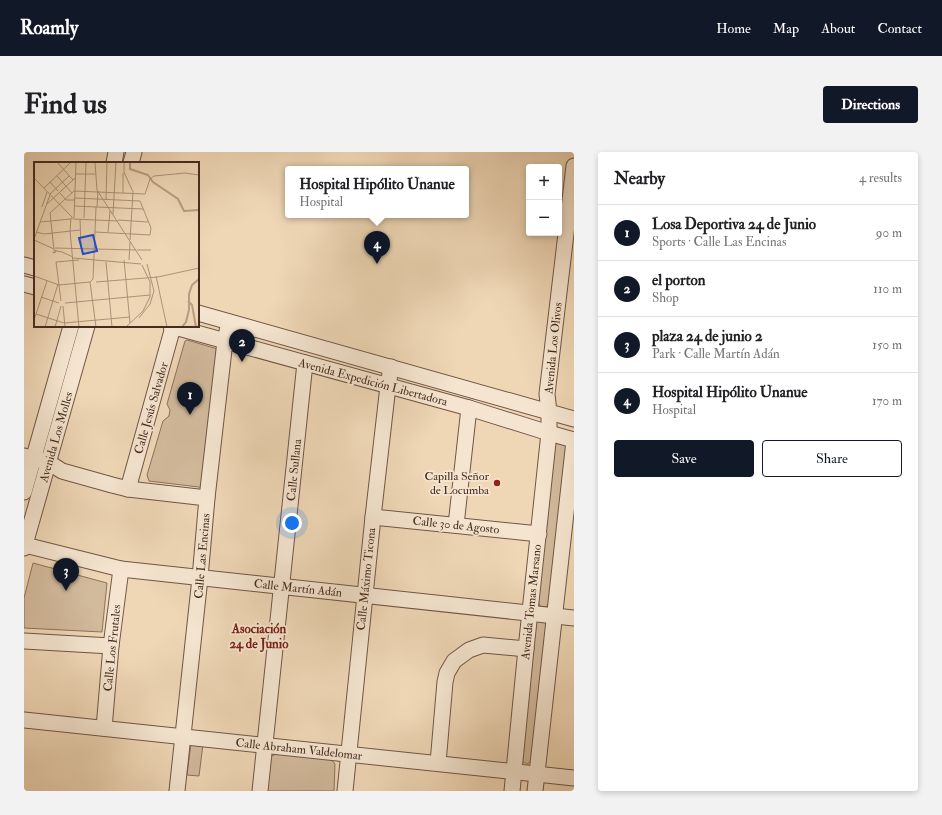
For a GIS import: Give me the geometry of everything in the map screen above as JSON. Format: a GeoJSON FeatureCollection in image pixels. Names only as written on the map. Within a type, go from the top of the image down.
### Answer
{"type":"FeatureCollection","features":[{"type":"Feature","properties":{"kind":"street"},"geometry":{"type":"LineString","coordinates":[[114,162],[116,152]]}},
{"type":"Feature","properties":{"kind":"street"},"geometry":{"type":"LineString","coordinates":[[131,162],[134,152]]}},
{"type":"Feature","properties":{"kind":"street","name":"Avenida Los Olivos"},"geometry":{"type":"LineString","coordinates":[[549,412],[547,394],[570,235],[574,173]]}},
{"type":"Feature","properties":{"kind":"street"},"geometry":{"type":"LineString","coordinates":[[24,265],[34,268]]}},
{"type":"Feature","properties":{"kind":"street"},"geometry":{"type":"LineString","coordinates":[[24,284],[34,287]]}},
{"type":"Feature","properties":{"kind":"street","name":"Avenida Expedición Libertadora"},"geometry":{"type":"LineString","coordinates":[[199,314],[574,419]]}},
{"type":"Feature","properties":{"kind":"street","name":"Calle Las Encinas"},"geometry":{"type":"LineString","coordinates":[[177,791],[207,498],[225,341],[229,322]]}},
{"type":"Feature","properties":{"kind":"street","name":"Avenida Los Molles"},"geometry":{"type":"LineString","coordinates":[[24,492],[29,457],[71,327]]}},
{"type":"Feature","properties":{"kind":"street","name":"Avenida Los Molles"},"geometry":{"type":"LineString","coordinates":[[24,546],[87,327]]}},
{"type":"Feature","properties":{"kind":"street","name":"Calle Jesús Salvador"},"geometry":{"type":"LineString","coordinates":[[128,489],[172,327]]}},
{"type":"Feature","properties":{"kind":"street","name":"Avenida Expedición Libertadora"},"geometry":{"type":"LineString","coordinates":[[176,327],[469,408],[574,440]]}},
{"type":"Feature","properties":{"kind":"street","name":"Calle Sullana"},"geometry":{"type":"LineString","coordinates":[[260,791],[305,363]]}},
{"type":"Feature","properties":{"kind":"street","name":"Calle Máximo Ticona"},"geometry":{"type":"LineString","coordinates":[[345,791],[373,517],[391,367]]}},
{"type":"Feature","properties":{"kind":"street"},"geometry":{"type":"LineString","coordinates":[[456,525],[469,408]]}},
{"type":"Feature","properties":{"kind":"street","name":"Avenida Tomas Marsano"},"geometry":{"type":"LineString","coordinates":[[512,791],[549,433],[549,412]]}},
{"type":"Feature","properties":{"kind":"street","name":"Avenida Tomas Marsano"},"geometry":{"type":"LineString","coordinates":[[535,791],[574,440]]}},
{"type":"Feature","properties":{"kind":"street"},"geometry":{"type":"LineString","coordinates":[[29,457],[48,462],[62,471],[112,486],[207,498]]}},
{"type":"Feature","properties":{"kind":"street","name":"Calle 30 de Agosto"},"geometry":{"type":"LineString","coordinates":[[373,517],[539,534]]}},
{"type":"Feature","properties":{"kind":"street","name":"Calle Martín Adán"},"geometry":{"type":"LineString","coordinates":[[24,546],[121,569],[574,618]]}},
{"type":"Feature","properties":{"kind":"street","name":"Calle Los Frutales"},"geometry":{"type":"LineString","coordinates":[[104,728],[111,646],[121,569]]}},
{"type":"Feature","properties":{"kind":"street"},"geometry":{"type":"LineString","coordinates":[[24,641],[111,646]]}},
{"type":"Feature","properties":{"kind":"street"},"geometry":{"type":"LineString","coordinates":[[438,763],[445,682],[447,673],[454,662],[469,650],[483,645],[526,650]]}},
{"type":"Feature","properties":{"kind":"street","name":"Calle Abraham Valdelomar"},"geometry":{"type":"LineString","coordinates":[[24,720],[574,778]]}},
{"type":"Feature","properties":{"kind":"shaded area"},"geometry":{"type":"Polygon","coordinates":[[[187,340],[221,350],[208,426],[213,431],[207,488],[149,481],[147,475],[163,421],[169,416],[170,410],[167,404],[185,341],[187,340]]]}},
{"type":"Feature","properties":{"kind":"shaded area"},"geometry":{"type":"Polygon","coordinates":[[[559,442],[564,443],[566,446],[550,602],[546,607],[540,606],[538,601],[555,445],[559,442]]]}},
{"type":"Feature","properties":{"kind":"shaded area"},"geometry":{"type":"Polygon","coordinates":[[[33,563],[107,583],[102,632],[24,628],[24,598],[33,563]]]}},
{"type":"Feature","properties":{"kind":"shaded area"},"geometry":{"type":"Polygon","coordinates":[[[540,620],[547,623],[532,759],[528,764],[523,762],[521,759],[536,623],[540,620]]]}},
{"type":"Feature","properties":{"kind":"shaded area"},"geometry":{"type":"Polygon","coordinates":[[[191,743],[203,744],[199,776],[187,775],[191,743]]]}},
{"type":"Feature","properties":{"kind":"shaded area"},"geometry":{"type":"Polygon","coordinates":[[[278,753],[330,758],[335,764],[334,791],[267,791],[270,757],[278,753]]]}},
{"type":"Feature","properties":{"kind":"place","name":"Hospital Hipólito Unanue"},"geometry":{"type":"Point","coordinates":[377,264]}},
{"type":"Feature","properties":{"kind":"place","name":"el porton"},"geometry":{"type":"Point","coordinates":[242,362]}},
{"type":"Feature","properties":{"kind":"place","name":"Losa Deportiva 24 de Junio"},"geometry":{"type":"Point","coordinates":[190,415]}},
{"type":"Feature","properties":{"kind":"place","name":"Capilla Señor de Locumba"},"geometry":{"type":"Point","coordinates":[497,483]}},
{"type":"Feature","properties":{"kind":"place","name":"plaza 24 de junio 2"},"geometry":{"type":"Point","coordinates":[66,591]}},
{"type":"Feature","properties":{"kind":"district","name":"Asociación 24 de Junio"},"geometry":{"type":"Point","coordinates":[259,636]}}]}
